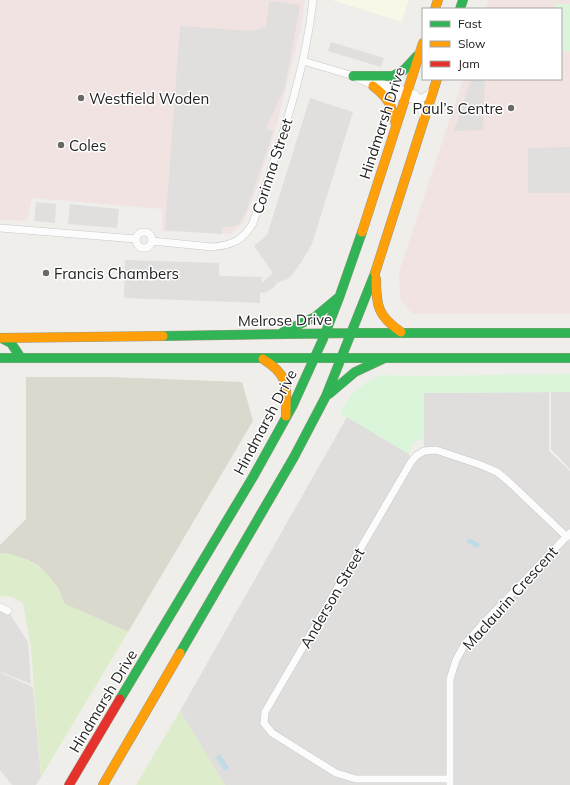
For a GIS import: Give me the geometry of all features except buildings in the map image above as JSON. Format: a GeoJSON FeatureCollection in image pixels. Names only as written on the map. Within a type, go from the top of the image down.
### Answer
{"type":"FeatureCollection","features":[{"type":"Feature","properties":{"kind":"main road"},"geometry":{"type":"LineString","coordinates":[[353,76],[393,76],[404,70],[422,47]]}},
{"type":"Feature","properties":{"kind":"main road","name":"Hindmarsh Drive"},"geometry":{"type":"LineString","coordinates":[[70,785],[240,499],[305,379],[340,297],[356,252],[422,47]]}},
{"type":"Feature","properties":{"kind":"main road"},"geometry":{"type":"LineString","coordinates":[[103,785],[294,457],[326,396],[376,272],[437,80]]}},
{"type":"Feature","properties":{"kind":"main road"},"geometry":{"type":"LineString","coordinates":[[373,86],[389,100],[396,125]]}},
{"type":"Feature","properties":{"kind":"main road"},"geometry":{"type":"LineString","coordinates":[[376,272],[376,302],[381,314],[390,324],[401,332]]}},
{"type":"Feature","properties":{"kind":"main road"},"geometry":{"type":"LineString","coordinates":[[281,334],[314,317],[340,297]]}},
{"type":"Feature","properties":{"kind":"main road","name":"Melrose Drive"},"geometry":{"type":"LineString","coordinates":[[0,338],[401,332],[570,333]]}},
{"type":"Feature","properties":{"kind":"main road"},"geometry":{"type":"LineString","coordinates":[[0,338],[8,340],[14,346],[21,358]]}},
{"type":"Feature","properties":{"kind":"main road"},"geometry":{"type":"LineString","coordinates":[[21,358],[25,347],[33,338]]}},
{"type":"Feature","properties":{"kind":"main road"},"geometry":{"type":"LineString","coordinates":[[0,358],[570,358]]}},
{"type":"Feature","properties":{"kind":"main road"},"geometry":{"type":"LineString","coordinates":[[326,396],[355,372],[385,358]]}},
{"type":"Feature","properties":{"kind":"main road"},"geometry":{"type":"LineString","coordinates":[[263,359],[277,368],[281,373],[283,379],[286,416]]}},
{"type":"Feature","properties":{"kind":"street","name":"Corinna Street"},"geometry":{"type":"LineString","coordinates":[[152,241],[220,246],[238,241],[247,233],[253,223],[265,188],[303,61],[311,21],[313,0]]}},
{"type":"Feature","properties":{"kind":"street"},"geometry":{"type":"LineString","coordinates":[[303,61],[353,76],[376,81],[419,99],[425,97],[433,90]]}},
{"type":"Feature","properties":{"kind":"street"},"geometry":{"type":"LineString","coordinates":[[353,76],[373,86],[406,94]]}},
{"type":"Feature","properties":{"kind":"street"},"geometry":{"type":"LineString","coordinates":[[419,99],[423,112],[423,121]]}},
{"type":"Feature","properties":{"kind":"street","name":"Corinna Street"},"geometry":{"type":"LineString","coordinates":[[0,228],[136,239]]}},
{"type":"Feature","properties":{"kind":"street","name":"Corinna Street"},"geometry":{"type":"LineString","coordinates":[[140,232],[145,232],[151,236],[152,241],[147,247],[142,247],[137,244],[136,239],[140,232]]}},
{"type":"Feature","properties":{"kind":"street","name":"Anderson Street"},"geometry":{"type":"LineString","coordinates":[[450,782],[356,779],[336,773],[272,733],[264,723],[265,712],[411,462],[420,453],[424,451],[436,450],[497,472],[568,535]]}},
{"type":"Feature","properties":{"kind":"street","name":"Maclaurin Crescent"},"geometry":{"type":"LineString","coordinates":[[450,782],[450,679],[456,660],[465,644],[481,626],[568,535]]}},
{"type":"Feature","properties":{"kind":"street"},"geometry":{"type":"LineString","coordinates":[[0,607],[8,611]]}},
{"type":"Feature","properties":{"kind":"shaded area"},"geometry":{"type":"Polygon","coordinates":[[[0,0],[305,0],[301,28],[274,135],[257,188],[243,224],[230,234],[162,231],[163,209],[32,198],[27,221],[0,220],[0,0]]]}},
{"type":"Feature","properties":{"kind":"shaded area"},"geometry":{"type":"Polygon","coordinates":[[[332,0],[409,0],[402,22],[332,0]]]}},
{"type":"Feature","properties":{"kind":"shaded area"},"geometry":{"type":"Polygon","coordinates":[[[489,0],[570,0],[570,314],[412,314],[400,299],[399,272],[463,80],[562,80],[562,8],[486,8],[489,0]]]}},
{"type":"Feature","properties":{"kind":"shaded area"},"geometry":{"type":"Polygon","coordinates":[[[269,1],[300,5],[285,87],[266,128],[273,132],[246,212],[239,224],[231,227],[222,227],[222,234],[165,230],[180,26],[252,31],[266,27],[269,1]]]}},
{"type":"Feature","properties":{"kind":"shaded area"},"geometry":{"type":"Polygon","coordinates":[[[331,42],[384,58],[381,67],[328,51],[331,42]]]}},
{"type":"Feature","properties":{"kind":"shaded area"},"geometry":{"type":"Polygon","coordinates":[[[471,80],[485,80],[483,130],[454,131],[471,80]]]}},
{"type":"Feature","properties":{"kind":"shaded area"},"geometry":{"type":"Polygon","coordinates":[[[310,98],[353,112],[312,244],[290,278],[277,283],[273,288],[266,292],[260,293],[260,303],[124,298],[125,260],[219,263],[219,276],[262,277],[262,283],[273,273],[254,246],[267,235],[310,98]]]}},
{"type":"Feature","properties":{"kind":"shaded area"},"geometry":{"type":"Polygon","coordinates":[[[570,147],[570,193],[528,193],[528,148],[570,147]]]}},
{"type":"Feature","properties":{"kind":"shaded area"},"geometry":{"type":"Polygon","coordinates":[[[36,202],[56,204],[55,223],[34,221],[36,202]]]}},
{"type":"Feature","properties":{"kind":"shaded area"},"geometry":{"type":"Polygon","coordinates":[[[70,204],[119,209],[117,228],[68,224],[70,204]]]}},
{"type":"Feature","properties":{"kind":"shaded area"},"geometry":{"type":"Polygon","coordinates":[[[26,377],[110,377],[242,382],[253,421],[128,632],[65,604],[57,586],[39,566],[28,560],[5,553],[0,554],[0,545],[26,519],[26,377]]]}},
{"type":"Feature","properties":{"kind":"shaded area"},"geometry":{"type":"Polygon","coordinates":[[[549,392],[549,451],[570,471],[570,785],[225,785],[180,711],[347,417],[409,454],[411,461],[424,451],[423,393],[549,392]]]}},
{"type":"Feature","properties":{"kind":"shaded area"},"geometry":{"type":"Polygon","coordinates":[[[551,392],[570,392],[570,469],[551,449],[551,392]]]}},
{"type":"Feature","properties":{"kind":"shaded area"},"geometry":{"type":"Polygon","coordinates":[[[0,607],[8,611],[28,642],[31,684],[1,673],[33,687],[41,777],[36,785],[12,785],[0,770],[0,607]]]}},
{"type":"Feature","properties":{"kind":"green space"},"geometry":{"type":"Polygon","coordinates":[[[555,4],[570,4],[570,51],[562,51],[562,8],[555,8],[555,4]]]}},
{"type":"Feature","properties":{"kind":"green space"},"geometry":{"type":"Polygon","coordinates":[[[570,374],[570,392],[424,393],[424,438],[413,443],[409,454],[340,413],[351,395],[368,381],[380,375],[419,376],[570,374]]]}},
{"type":"Feature","properties":{"kind":"green space"},"geometry":{"type":"Polygon","coordinates":[[[5,553],[35,564],[55,584],[65,604],[128,632],[41,777],[31,648],[23,603],[13,597],[0,596],[0,554],[5,553]]]}},
{"type":"Feature","properties":{"kind":"green space"},"geometry":{"type":"Polygon","coordinates":[[[180,711],[225,785],[136,785],[180,711]]]}},
{"type":"Feature","properties":{"kind":"water"},"geometry":{"type":"Polygon","coordinates":[[[469,538],[479,543],[480,546],[477,548],[466,542],[469,538]]]}},
{"type":"Feature","properties":{"kind":"water"},"geometry":{"type":"Polygon","coordinates":[[[220,754],[229,768],[224,771],[216,757],[220,754]]]}},
{"type":"Feature","properties":{"kind":"traffic: fast"},"geometry":{"type":"LineString","coordinates":[[460,8],[463,0]]}},
{"type":"Feature","properties":{"kind":"traffic: fast"},"geometry":{"type":"LineString","coordinates":[[353,76],[393,76],[404,70],[417,56]]}},
{"type":"Feature","properties":{"kind":"traffic: fast"},"geometry":{"type":"LineString","coordinates":[[120,699],[253,477],[293,405],[323,339],[362,232]]}},
{"type":"Feature","properties":{"kind":"traffic: fast"},"geometry":{"type":"LineString","coordinates":[[180,653],[294,457],[326,396],[375,273]]}},
{"type":"Feature","properties":{"kind":"traffic: fast"},"geometry":{"type":"LineString","coordinates":[[283,332],[315,317],[339,297]]}},
{"type":"Feature","properties":{"kind":"traffic: fast"},"geometry":{"type":"LineString","coordinates":[[352,333],[570,333]]}},
{"type":"Feature","properties":{"kind":"traffic: fast"},"geometry":{"type":"LineString","coordinates":[[163,336],[352,333]]}},
{"type":"Feature","properties":{"kind":"traffic: fast"},"geometry":{"type":"LineString","coordinates":[[1,338],[11,343],[21,358]]}},
{"type":"Feature","properties":{"kind":"traffic: fast"},"geometry":{"type":"LineString","coordinates":[[0,358],[342,358]]}},
{"type":"Feature","properties":{"kind":"traffic: fast"},"geometry":{"type":"LineString","coordinates":[[342,358],[570,358]]}},
{"type":"Feature","properties":{"kind":"traffic: fast"},"geometry":{"type":"LineString","coordinates":[[329,394],[355,372],[385,358]]}},
{"type":"Feature","properties":{"kind":"traffic: slow"},"geometry":{"type":"LineString","coordinates":[[435,8],[438,0]]}},
{"type":"Feature","properties":{"kind":"traffic: slow"},"geometry":{"type":"LineString","coordinates":[[362,232],[422,46]]}},
{"type":"Feature","properties":{"kind":"traffic: slow"},"geometry":{"type":"LineString","coordinates":[[375,273],[437,80]]}},
{"type":"Feature","properties":{"kind":"traffic: slow"},"geometry":{"type":"LineString","coordinates":[[373,86],[383,94],[389,103],[396,125]]}},
{"type":"Feature","properties":{"kind":"traffic: slow"},"geometry":{"type":"LineString","coordinates":[[376,279],[380,310],[387,321],[401,332]]}},
{"type":"Feature","properties":{"kind":"traffic: slow"},"geometry":{"type":"LineString","coordinates":[[0,338],[163,336]]}},
{"type":"Feature","properties":{"kind":"traffic: slow"},"geometry":{"type":"LineString","coordinates":[[263,359],[278,371],[285,383],[286,416]]}},
{"type":"Feature","properties":{"kind":"traffic: slow"},"geometry":{"type":"LineString","coordinates":[[103,785],[180,653]]}},
{"type":"Feature","properties":{"kind":"traffic: jam"},"geometry":{"type":"LineString","coordinates":[[69,785],[120,699]]}},
{"type":"Feature","properties":{"kind":"place","name":"Westfield Woden"},"geometry":{"type":"Point","coordinates":[81,98]}},
{"type":"Feature","properties":{"kind":"place","name":"Paul’s Centre"},"geometry":{"type":"Point","coordinates":[511,108]}},
{"type":"Feature","properties":{"kind":"place","name":"Coles"},"geometry":{"type":"Point","coordinates":[61,145]}},
{"type":"Feature","properties":{"kind":"place","name":"Francis Chambers"},"geometry":{"type":"Point","coordinates":[46,273]}}]}
